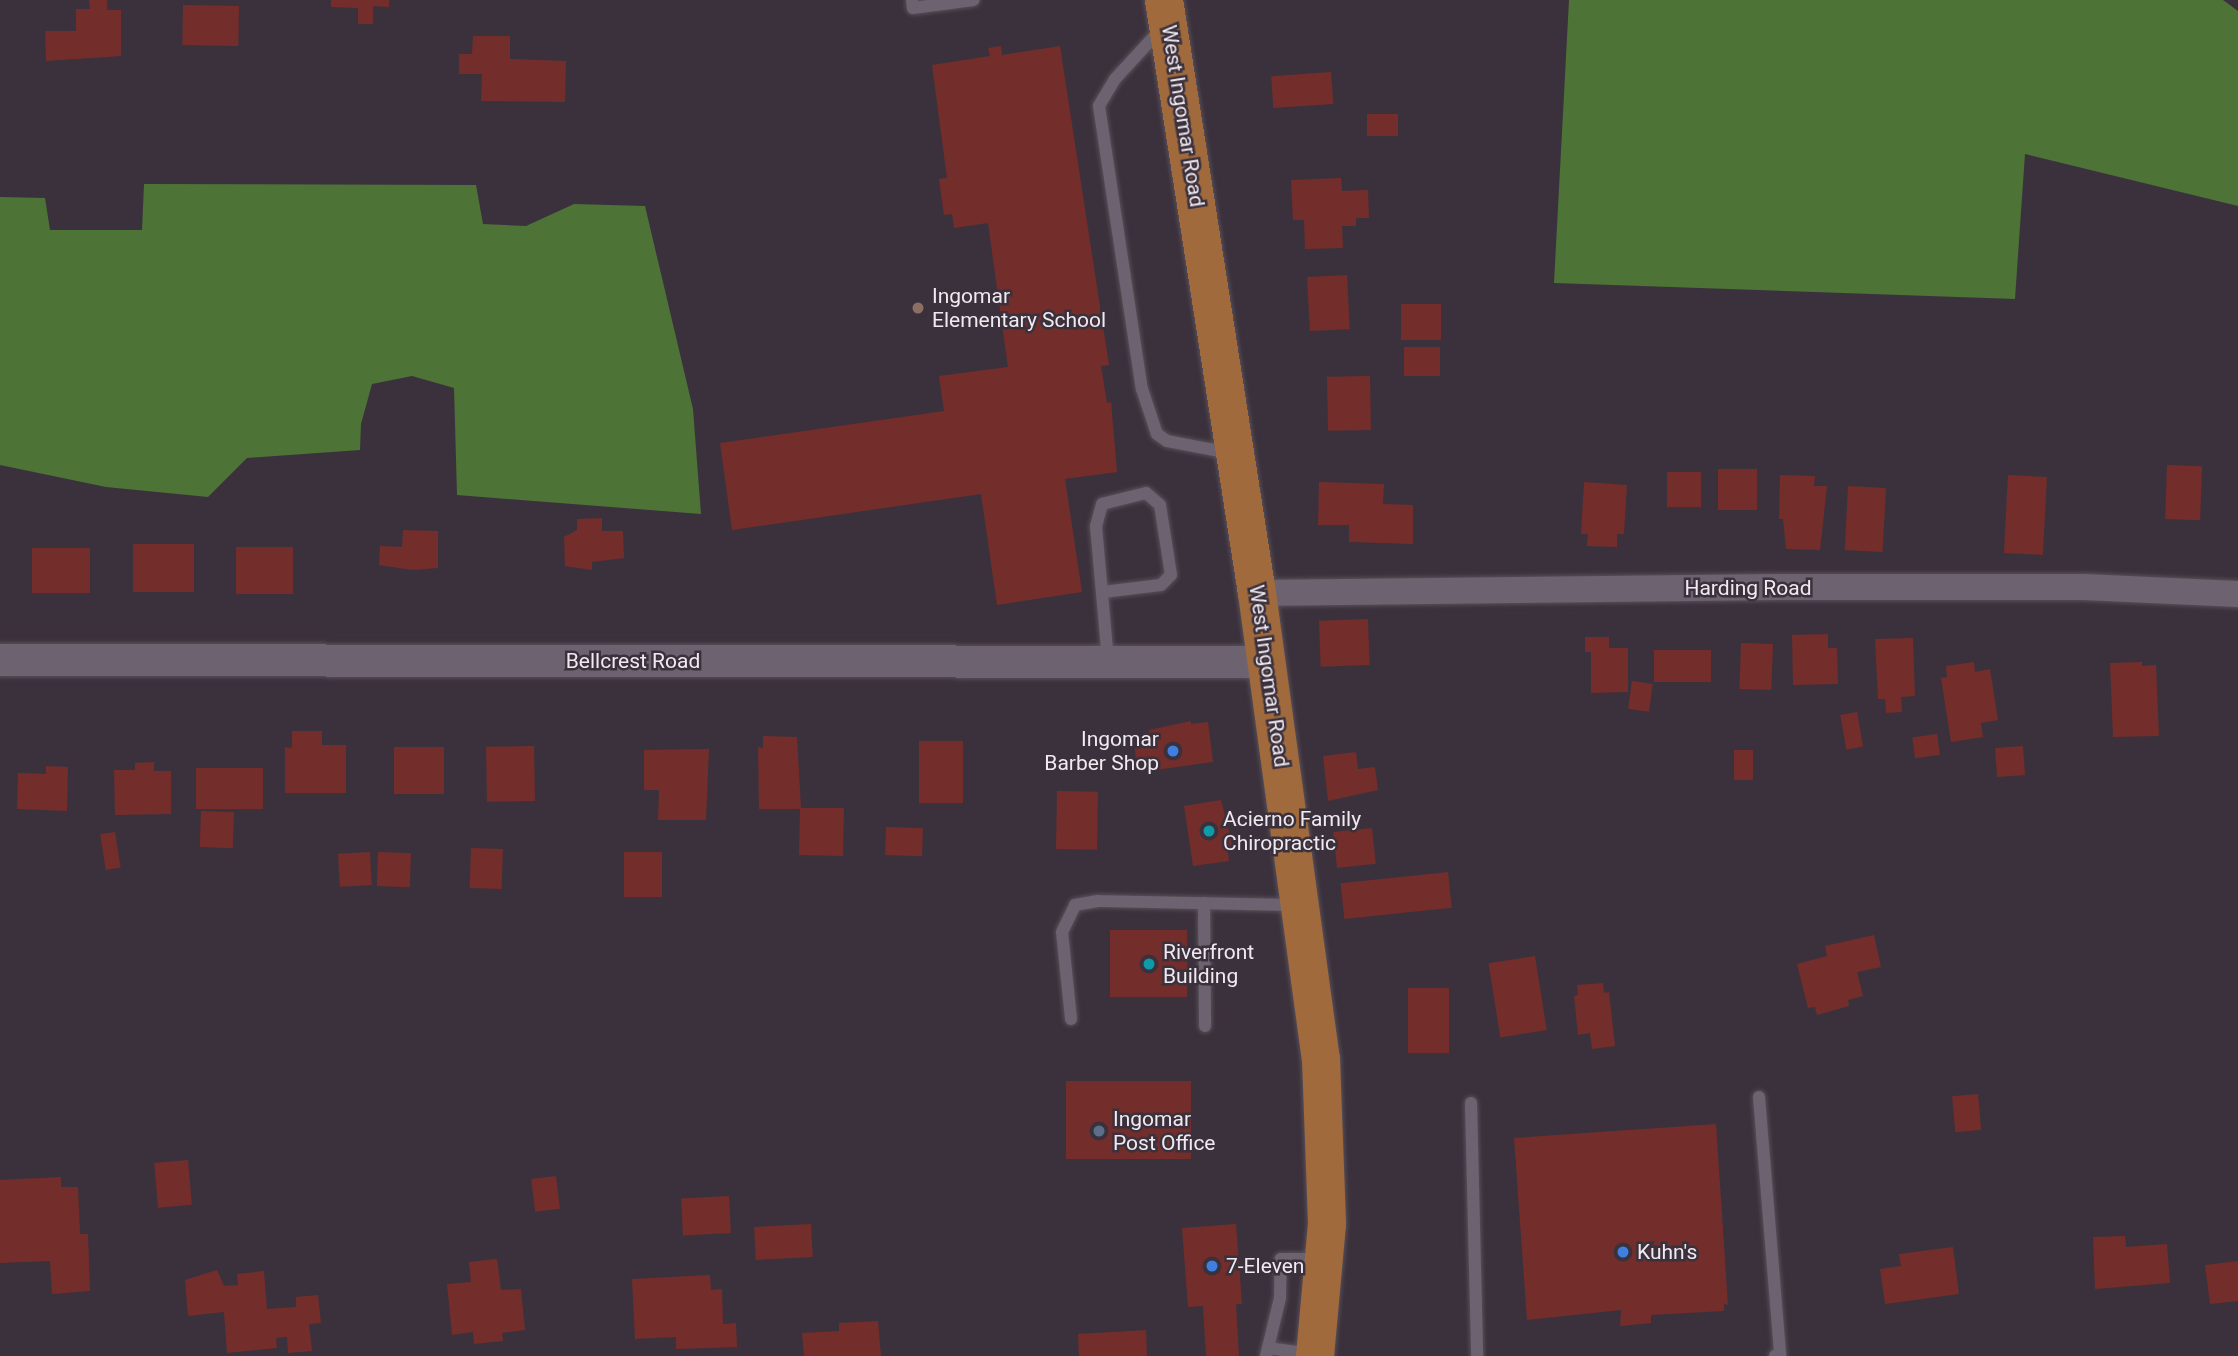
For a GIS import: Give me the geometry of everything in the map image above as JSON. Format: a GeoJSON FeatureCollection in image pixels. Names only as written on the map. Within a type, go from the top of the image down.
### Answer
{"type":"FeatureCollection","features":[{"type":"Feature","properties":{"kind":"main road","name":"West Ingomar Road"},"geometry":{"type":"LineString","coordinates":[[1166,10],[1257,593],[1325,1105],[1325,1259],[1315,1355]]}},
{"type":"Feature","properties":{"kind":"street","name":"Harding Road"},"geometry":{"type":"LineString","coordinates":[[1257,593],[1793,587],[2084,587],[2238,594]]}},
{"type":"Feature","properties":{"kind":"street","name":"Bellcrest Road"},"geometry":{"type":"LineString","coordinates":[[0,660],[1267,662]]}},
{"type":"Feature","properties":{"kind":"lane"},"geometry":{"type":"LineString","coordinates":[[912,0],[913,8],[974,0]]}},
{"type":"Feature","properties":{"kind":"lane"},"geometry":{"type":"LineString","coordinates":[[1166,10],[1115,79],[1099,106],[1142,389],[1157,434],[1167,441],[1235,454]]}},
{"type":"Feature","properties":{"kind":"lane"},"geometry":{"type":"LineString","coordinates":[[1103,592],[1161,585],[1171,575],[1160,505],[1146,493],[1102,504],[1096,526],[1108,661]]}},
{"type":"Feature","properties":{"kind":"lane"},"geometry":{"type":"LineString","coordinates":[[1071,1019],[1062,932],[1075,905],[1098,901],[1300,906]]}},
{"type":"Feature","properties":{"kind":"lane"},"geometry":{"type":"LineString","coordinates":[[1204,903],[1205,1026]]}},
{"type":"Feature","properties":{"kind":"lane"},"geometry":{"type":"LineString","coordinates":[[1759,1097],[1780,1355],[1775,1356]]}},
{"type":"Feature","properties":{"kind":"lane"},"geometry":{"type":"LineString","coordinates":[[1471,1103],[1477,1356]]}},
{"type":"Feature","properties":{"kind":"lane"},"geometry":{"type":"LineString","coordinates":[[1315,1355],[1267,1352],[1280,1298],[1281,1259],[1325,1259]]}},
{"type":"Feature","properties":{"kind":"green space"},"geometry":{"type":"Polygon","coordinates":[[[1569,0],[2223,0],[2238,11],[2238,206],[2025,154],[2015,299],[1554,283],[1569,0]]]}},
{"type":"Feature","properties":{"kind":"green space"},"geometry":{"type":"Polygon","coordinates":[[[144,184],[476,185],[483,224],[526,226],[574,204],[645,206],[693,409],[701,514],[457,495],[454,388],[412,376],[372,384],[361,424],[360,450],[247,458],[208,497],[106,487],[0,465],[0,197],[45,198],[50,230],[142,230],[144,184]]]}},
{"type":"Feature","properties":{"kind":"building"},"geometry":{"type":"Polygon","coordinates":[[[89,0],[107,0],[107,10],[121,10],[121,56],[46,61],[45,31],[76,31],[76,9],[90,9],[89,0]]]}},
{"type":"Feature","properties":{"kind":"building"},"geometry":{"type":"Polygon","coordinates":[[[331,0],[389,0],[389,7],[373,6],[373,24],[358,24],[358,8],[331,7],[331,0]]]}},
{"type":"Feature","properties":{"kind":"building"},"geometry":{"type":"Polygon","coordinates":[[[183,5],[239,6],[238,46],[182,45],[183,5]]]}},
{"type":"Feature","properties":{"kind":"building"},"geometry":{"type":"Polygon","coordinates":[[[473,36],[510,36],[510,59],[566,61],[565,102],[481,101],[482,74],[459,74],[459,54],[472,54],[473,36]]]}},
{"type":"Feature","properties":{"kind":"building"},"geometry":{"type":"Polygon","coordinates":[[[1001,46],[1002,55],[1060,46],[1109,365],[1101,366],[1107,403],[1111,402],[1117,472],[1065,479],[1082,592],[997,605],[981,494],[732,530],[720,443],[944,411],[939,376],[1008,367],[988,223],[954,228],[952,214],[944,215],[939,179],[947,178],[932,65],[990,56],[988,48],[1001,46]]]}},
{"type":"Feature","properties":{"kind":"building"},"geometry":{"type":"Polygon","coordinates":[[[1331,72],[1333,104],[1273,108],[1271,76],[1331,72]]]}},
{"type":"Feature","properties":{"kind":"building"},"geometry":{"type":"Polygon","coordinates":[[[1367,114],[1398,114],[1398,136],[1367,136],[1367,114]]]}},
{"type":"Feature","properties":{"kind":"building"},"geometry":{"type":"Polygon","coordinates":[[[1341,178],[1342,191],[1368,190],[1369,218],[1356,218],[1356,226],[1342,226],[1343,248],[1305,249],[1304,220],[1293,220],[1291,180],[1341,178]]]}},
{"type":"Feature","properties":{"kind":"building"},"geometry":{"type":"Polygon","coordinates":[[[1347,275],[1350,329],[1310,331],[1307,277],[1347,275]]]}},
{"type":"Feature","properties":{"kind":"building"},"geometry":{"type":"Polygon","coordinates":[[[1401,304],[1441,304],[1441,340],[1401,340],[1401,304]]]}},
{"type":"Feature","properties":{"kind":"building"},"geometry":{"type":"Polygon","coordinates":[[[1404,347],[1440,347],[1440,376],[1404,376],[1404,347]]]}},
{"type":"Feature","properties":{"kind":"building"},"geometry":{"type":"Polygon","coordinates":[[[1370,376],[1371,430],[1328,431],[1327,377],[1370,376]]]}},
{"type":"Feature","properties":{"kind":"building"},"geometry":{"type":"Polygon","coordinates":[[[2167,465],[2202,466],[2200,520],[2165,519],[2167,465]]]}},
{"type":"Feature","properties":{"kind":"building"},"geometry":{"type":"Polygon","coordinates":[[[1718,469],[1757,469],[1757,510],[1718,510],[1718,469]]]}},
{"type":"Feature","properties":{"kind":"building"},"geometry":{"type":"Polygon","coordinates":[[[1667,472],[1701,472],[1701,507],[1667,507],[1667,472]]]}},
{"type":"Feature","properties":{"kind":"building"},"geometry":{"type":"Polygon","coordinates":[[[1780,475],[1815,476],[1814,486],[1827,486],[1820,550],[1786,549],[1783,519],[1779,519],[1780,475]]]}},
{"type":"Feature","properties":{"kind":"building"},"geometry":{"type":"Polygon","coordinates":[[[2008,475],[2047,477],[2043,555],[2004,553],[2008,475]]]}},
{"type":"Feature","properties":{"kind":"building"},"geometry":{"type":"Polygon","coordinates":[[[1319,482],[1384,484],[1383,504],[1413,505],[1413,544],[1349,542],[1349,525],[1318,525],[1319,482]]]}},
{"type":"Feature","properties":{"kind":"building"},"geometry":{"type":"Polygon","coordinates":[[[1584,482],[1627,485],[1624,534],[1617,534],[1617,547],[1587,546],[1588,534],[1581,534],[1584,482]]]}},
{"type":"Feature","properties":{"kind":"building"},"geometry":{"type":"Polygon","coordinates":[[[1848,486],[1886,488],[1883,552],[1845,550],[1848,486]]]}},
{"type":"Feature","properties":{"kind":"building"},"geometry":{"type":"Polygon","coordinates":[[[602,518],[602,531],[623,531],[624,558],[592,562],[592,570],[565,566],[564,537],[577,530],[577,519],[602,518]]]}},
{"type":"Feature","properties":{"kind":"building"},"geometry":{"type":"Polygon","coordinates":[[[403,530],[438,531],[438,568],[412,570],[379,565],[380,546],[402,547],[403,530]]]}},
{"type":"Feature","properties":{"kind":"building"},"geometry":{"type":"Polygon","coordinates":[[[133,544],[194,544],[194,592],[133,592],[133,544]]]}},
{"type":"Feature","properties":{"kind":"building"},"geometry":{"type":"Polygon","coordinates":[[[236,547],[293,547],[293,594],[236,594],[236,547]]]}},
{"type":"Feature","properties":{"kind":"building"},"geometry":{"type":"Polygon","coordinates":[[[32,548],[90,548],[90,593],[32,593],[32,548]]]}},
{"type":"Feature","properties":{"kind":"building"},"geometry":{"type":"Polygon","coordinates":[[[1368,619],[1370,665],[1321,667],[1319,621],[1368,619]]]}},
{"type":"Feature","properties":{"kind":"building"},"geometry":{"type":"Polygon","coordinates":[[[1828,634],[1828,648],[1837,648],[1838,684],[1793,685],[1792,635],[1828,634]]]}},
{"type":"Feature","properties":{"kind":"building"},"geometry":{"type":"Polygon","coordinates":[[[1585,637],[1609,637],[1609,648],[1628,648],[1628,692],[1591,693],[1591,652],[1585,652],[1585,637]]]}},
{"type":"Feature","properties":{"kind":"building"},"geometry":{"type":"Polygon","coordinates":[[[1913,638],[1915,696],[1901,697],[1902,712],[1886,713],[1885,699],[1878,699],[1875,639],[1913,638]]]}},
{"type":"Feature","properties":{"kind":"building"},"geometry":{"type":"Polygon","coordinates":[[[1741,643],[1773,644],[1771,690],[1739,689],[1741,643]]]}},
{"type":"Feature","properties":{"kind":"building"},"geometry":{"type":"Polygon","coordinates":[[[1654,650],[1711,650],[1711,682],[1654,682],[1654,650]]]}},
{"type":"Feature","properties":{"kind":"building"},"geometry":{"type":"Polygon","coordinates":[[[1974,662],[1975,672],[1990,669],[1998,720],[1981,723],[1983,737],[1951,742],[1941,678],[1947,677],[1946,666],[1974,662]]]}},
{"type":"Feature","properties":{"kind":"building"},"geometry":{"type":"Polygon","coordinates":[[[2142,662],[2142,666],[2156,665],[2159,736],[2113,737],[2110,663],[2142,662]]]}},
{"type":"Feature","properties":{"kind":"building"},"geometry":{"type":"Polygon","coordinates":[[[1632,681],[1653,684],[1649,712],[1628,709],[1632,681]]]}},
{"type":"Feature","properties":{"kind":"building"},"geometry":{"type":"Polygon","coordinates":[[[1857,712],[1863,746],[1846,749],[1840,715],[1857,712]]]}},
{"type":"Feature","properties":{"kind":"building","name":"Ingomar Barber Shop"},"geometry":{"type":"Polygon","coordinates":[[[1191,721],[1191,724],[1208,722],[1213,762],[1155,770],[1153,762],[1137,764],[1133,740],[1150,738],[1149,730],[1191,721]]]}},
{"type":"Feature","properties":{"kind":"building"},"geometry":{"type":"Polygon","coordinates":[[[292,731],[322,731],[322,745],[346,745],[346,793],[285,793],[285,747],[292,748],[292,731]]]}},
{"type":"Feature","properties":{"kind":"building"},"geometry":{"type":"Polygon","coordinates":[[[1937,734],[1940,755],[1915,758],[1912,737],[1937,734]]]}},
{"type":"Feature","properties":{"kind":"building"},"geometry":{"type":"Polygon","coordinates":[[[763,736],[797,737],[801,808],[844,808],[843,856],[799,855],[800,809],[759,809],[758,747],[763,748],[763,736]]]}},
{"type":"Feature","properties":{"kind":"building"},"geometry":{"type":"Polygon","coordinates":[[[919,741],[963,741],[963,803],[919,803],[919,741]]]}},
{"type":"Feature","properties":{"kind":"building"},"geometry":{"type":"Polygon","coordinates":[[[534,746],[535,801],[487,802],[486,747],[534,746]]]}},
{"type":"Feature","properties":{"kind":"building"},"geometry":{"type":"Polygon","coordinates":[[[2023,746],[2025,775],[1997,777],[1995,748],[2023,746]]]}},
{"type":"Feature","properties":{"kind":"building"},"geometry":{"type":"Polygon","coordinates":[[[394,747],[444,747],[444,794],[394,794],[394,747]]]}},
{"type":"Feature","properties":{"kind":"building"},"geometry":{"type":"Polygon","coordinates":[[[709,749],[706,820],[658,820],[659,790],[644,790],[644,750],[709,749]]]}},
{"type":"Feature","properties":{"kind":"building"},"geometry":{"type":"Polygon","coordinates":[[[1734,750],[1753,750],[1753,780],[1734,780],[1734,750]]]}},
{"type":"Feature","properties":{"kind":"building"},"geometry":{"type":"Polygon","coordinates":[[[1356,752],[1358,769],[1375,767],[1378,790],[1328,801],[1323,756],[1356,752]]]}},
{"type":"Feature","properties":{"kind":"building"},"geometry":{"type":"Polygon","coordinates":[[[154,762],[154,771],[171,771],[171,814],[115,815],[114,770],[135,770],[135,763],[154,762]]]}},
{"type":"Feature","properties":{"kind":"building"},"geometry":{"type":"Polygon","coordinates":[[[46,766],[68,767],[67,811],[17,809],[18,773],[46,774],[46,766]]]}},
{"type":"Feature","properties":{"kind":"building"},"geometry":{"type":"Polygon","coordinates":[[[196,768],[263,768],[263,809],[196,809],[196,768]]]}},
{"type":"Feature","properties":{"kind":"building"},"geometry":{"type":"Polygon","coordinates":[[[1057,791],[1098,792],[1097,850],[1056,849],[1057,791]]]}},
{"type":"Feature","properties":{"kind":"building","name":"Acierno Family Chiropractic"},"geometry":{"type":"Polygon","coordinates":[[[1221,800],[1233,846],[1227,846],[1229,861],[1193,866],[1184,806],[1221,800]]]}},
{"type":"Feature","properties":{"kind":"building"},"geometry":{"type":"Polygon","coordinates":[[[201,811],[234,812],[233,848],[200,847],[201,811]]]}},
{"type":"Feature","properties":{"kind":"building"},"geometry":{"type":"Polygon","coordinates":[[[886,827],[923,828],[922,856],[885,855],[886,827]]]}},
{"type":"Feature","properties":{"kind":"building"},"geometry":{"type":"Polygon","coordinates":[[[1372,828],[1376,864],[1337,868],[1333,832],[1372,828]]]}},
{"type":"Feature","properties":{"kind":"building"},"geometry":{"type":"Polygon","coordinates":[[[115,832],[121,868],[106,870],[100,834],[115,832]]]}},
{"type":"Feature","properties":{"kind":"building"},"geometry":{"type":"Polygon","coordinates":[[[471,848],[503,849],[502,889],[470,888],[471,848]]]}},
{"type":"Feature","properties":{"kind":"building"},"geometry":{"type":"Polygon","coordinates":[[[370,852],[372,885],[340,887],[338,854],[370,852]]]}},
{"type":"Feature","properties":{"kind":"building"},"geometry":{"type":"Polygon","coordinates":[[[378,852],[411,853],[410,887],[377,886],[378,852]]]}},
{"type":"Feature","properties":{"kind":"building"},"geometry":{"type":"Polygon","coordinates":[[[624,852],[662,852],[662,897],[624,897],[624,852]]]}},
{"type":"Feature","properties":{"kind":"building"},"geometry":{"type":"Polygon","coordinates":[[[1448,872],[1452,908],[1344,919],[1341,883],[1448,872]]]}},
{"type":"Feature","properties":{"kind":"building","name":"Riverfront Building"},"geometry":{"type":"Polygon","coordinates":[[[1110,930],[1187,930],[1187,997],[1110,997],[1110,930]]]}},
{"type":"Feature","properties":{"kind":"building"},"geometry":{"type":"Polygon","coordinates":[[[1874,935],[1881,967],[1857,972],[1863,996],[1848,1000],[1849,1006],[1817,1015],[1815,1007],[1808,1008],[1797,964],[1827,956],[1825,946],[1874,935]]]}},
{"type":"Feature","properties":{"kind":"building"},"geometry":{"type":"Polygon","coordinates":[[[1535,956],[1547,1030],[1500,1037],[1489,963],[1535,956]]]}},
{"type":"Feature","properties":{"kind":"building"},"geometry":{"type":"Polygon","coordinates":[[[1603,983],[1604,993],[1609,992],[1615,1046],[1592,1049],[1590,1033],[1578,1035],[1574,996],[1578,995],[1577,985],[1603,983]]]}},
{"type":"Feature","properties":{"kind":"building"},"geometry":{"type":"Polygon","coordinates":[[[1408,988],[1449,988],[1449,1053],[1408,1053],[1408,988]]]}},
{"type":"Feature","properties":{"kind":"building"},"geometry":{"type":"Polygon","coordinates":[[[1066,1081],[1191,1081],[1191,1159],[1066,1159],[1066,1081]]]}},
{"type":"Feature","properties":{"kind":"building"},"geometry":{"type":"Polygon","coordinates":[[[1978,1094],[1981,1130],[1955,1132],[1952,1096],[1978,1094]]]}},
{"type":"Feature","properties":{"kind":"building","name":"Kuhn's"},"geometry":{"type":"Polygon","coordinates":[[[1716,1124],[1728,1305],[1724,1304],[1724,1311],[1651,1315],[1651,1323],[1620,1326],[1621,1310],[1527,1320],[1514,1138],[1716,1124]]]}},
{"type":"Feature","properties":{"kind":"building"},"geometry":{"type":"Polygon","coordinates":[[[188,1160],[192,1205],[158,1208],[154,1163],[188,1160]]]}},
{"type":"Feature","properties":{"kind":"building"},"geometry":{"type":"Polygon","coordinates":[[[556,1176],[560,1209],[535,1212],[531,1179],[556,1176]]]}},
{"type":"Feature","properties":{"kind":"building"},"geometry":{"type":"Polygon","coordinates":[[[61,1177],[61,1187],[78,1187],[80,1234],[88,1234],[90,1291],[52,1294],[50,1261],[0,1263],[0,1180],[61,1177]]]}},
{"type":"Feature","properties":{"kind":"building"},"geometry":{"type":"Polygon","coordinates":[[[729,1196],[731,1233],[683,1235],[681,1199],[729,1196]]]}},
{"type":"Feature","properties":{"kind":"building"},"geometry":{"type":"Polygon","coordinates":[[[811,1224],[813,1257],[756,1260],[754,1227],[811,1224]]]}},
{"type":"Feature","properties":{"kind":"building","name":"7-Eleven"},"geometry":{"type":"Polygon","coordinates":[[[1236,1224],[1242,1304],[1236,1304],[1239,1356],[1206,1356],[1203,1306],[1188,1307],[1182,1228],[1236,1224]]]}},
{"type":"Feature","properties":{"kind":"building"},"geometry":{"type":"Polygon","coordinates":[[[2125,1236],[2126,1247],[2167,1244],[2170,1283],[2095,1289],[2093,1237],[2125,1236]]]}},
{"type":"Feature","properties":{"kind":"building"},"geometry":{"type":"Polygon","coordinates":[[[1953,1247],[1959,1294],[1885,1304],[1880,1269],[1901,1266],[1899,1254],[1953,1247]]]}},
{"type":"Feature","properties":{"kind":"building"},"geometry":{"type":"Polygon","coordinates":[[[497,1259],[501,1290],[521,1289],[525,1330],[502,1333],[503,1341],[474,1344],[473,1332],[452,1335],[447,1284],[471,1282],[469,1262],[497,1259]]]}},
{"type":"Feature","properties":{"kind":"building"},"geometry":{"type":"Polygon","coordinates":[[[2238,1261],[2238,1301],[2210,1304],[2205,1265],[2238,1261]]]}},
{"type":"Feature","properties":{"kind":"building"},"geometry":{"type":"Polygon","coordinates":[[[217,1270],[224,1286],[238,1285],[237,1274],[264,1271],[267,1309],[296,1307],[296,1297],[318,1295],[321,1323],[309,1324],[312,1351],[288,1353],[287,1337],[276,1338],[277,1348],[227,1353],[224,1312],[188,1316],[185,1280],[217,1270]]]}},
{"type":"Feature","properties":{"kind":"building"},"geometry":{"type":"Polygon","coordinates":[[[710,1275],[711,1290],[722,1289],[723,1324],[736,1323],[737,1347],[676,1349],[676,1337],[635,1339],[632,1279],[710,1275]]]}},
{"type":"Feature","properties":{"kind":"building"},"geometry":{"type":"Polygon","coordinates":[[[878,1321],[881,1356],[804,1356],[802,1333],[839,1331],[839,1323],[878,1321]]]}},
{"type":"Feature","properties":{"kind":"building"},"geometry":{"type":"Polygon","coordinates":[[[1146,1330],[1147,1356],[1079,1356],[1078,1334],[1146,1330]]]}},
{"type":"Feature","properties":{"kind":"place","name":"Ingomar Elementary School"},"geometry":{"type":"Point","coordinates":[918,308]}},
{"type":"Feature","properties":{"kind":"place","name":"Ingomar Barber Shop"},"geometry":{"type":"Point","coordinates":[1173,751]}},
{"type":"Feature","properties":{"kind":"place","name":"Acierno Family Chiropractic"},"geometry":{"type":"Point","coordinates":[1209,831]}},
{"type":"Feature","properties":{"kind":"place","name":"Riverfront Building"},"geometry":{"type":"Point","coordinates":[1149,964]}},
{"type":"Feature","properties":{"kind":"place","name":"Ingomar Post Office"},"geometry":{"type":"Point","coordinates":[1099,1131]}},
{"type":"Feature","properties":{"kind":"place","name":"Kuhn's"},"geometry":{"type":"Point","coordinates":[1623,1252]}},
{"type":"Feature","properties":{"kind":"place","name":"7-Eleven"},"geometry":{"type":"Point","coordinates":[1212,1266]}}]}
